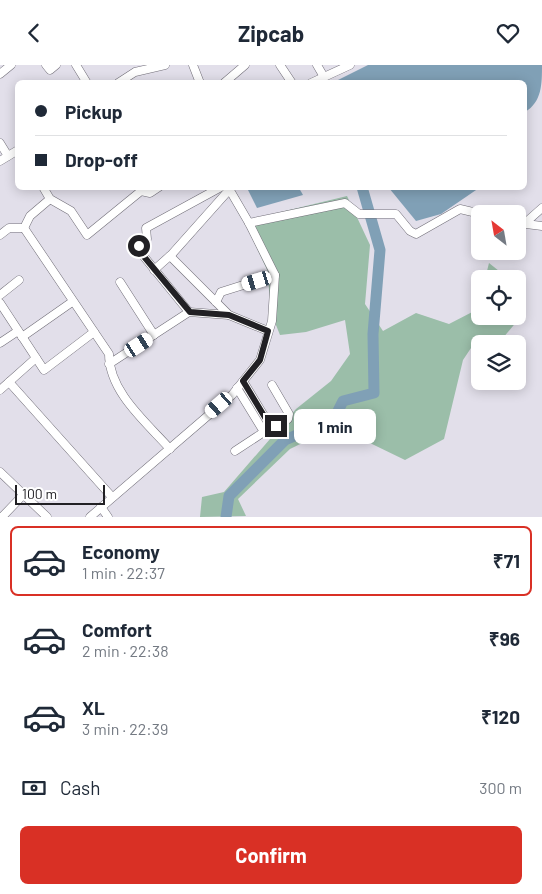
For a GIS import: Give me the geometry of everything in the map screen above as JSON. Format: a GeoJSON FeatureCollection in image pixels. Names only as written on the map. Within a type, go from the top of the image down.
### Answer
{"type":"FeatureCollection","features":[{"type":"Feature","properties":{"kind":"street"},"geometry":{"type":"LineString","coordinates":[[0,74],[11,65]]}},
{"type":"Feature","properties":{"kind":"street"},"geometry":{"type":"LineString","coordinates":[[46,65],[50,70],[56,65]]}},
{"type":"Feature","properties":{"kind":"street"},"geometry":{"type":"LineString","coordinates":[[76,65],[85,80]]}},
{"type":"Feature","properties":{"kind":"street"},"geometry":{"type":"LineString","coordinates":[[121,80],[134,68],[165,65]]}},
{"type":"Feature","properties":{"kind":"street"},"geometry":{"type":"LineString","coordinates":[[193,65],[199,80]]}},
{"type":"Feature","properties":{"kind":"street"},"geometry":{"type":"LineString","coordinates":[[280,65],[290,80]]}},
{"type":"Feature","properties":{"kind":"street"},"geometry":{"type":"LineString","coordinates":[[317,65],[324,77]]}},
{"type":"Feature","properties":{"kind":"street"},"geometry":{"type":"LineString","coordinates":[[318,80],[350,65]]}},
{"type":"Feature","properties":{"kind":"street"},"geometry":{"type":"LineString","coordinates":[[227,80],[240,67]]}},
{"type":"Feature","properties":{"kind":"street"},"geometry":{"type":"LineString","coordinates":[[0,143],[8,156]]}},
{"type":"Feature","properties":{"kind":"street"},"geometry":{"type":"LineString","coordinates":[[0,161],[15,152]]}},
{"type":"Feature","properties":{"kind":"street"},"geometry":{"type":"LineString","coordinates":[[45,190],[50,199],[71,211],[88,235],[138,190]]}},
{"type":"Feature","properties":{"kind":"street"},"geometry":{"type":"LineString","coordinates":[[142,190],[150,193],[154,190]]}},
{"type":"Feature","properties":{"kind":"street"},"geometry":{"type":"LineString","coordinates":[[190,312],[154,270],[141,253],[139,246],[147,239],[146,228],[216,190]]}},
{"type":"Feature","properties":{"kind":"street"},"geometry":{"type":"LineString","coordinates":[[154,270],[170,255],[227,190]]}},
{"type":"Feature","properties":{"kind":"street"},"geometry":{"type":"LineString","coordinates":[[90,517],[170,449],[237,388],[260,360],[272,321],[275,275],[229,190]]}},
{"type":"Feature","properties":{"kind":"street"},"geometry":{"type":"LineString","coordinates":[[24,229],[30,216],[50,199]]}},
{"type":"Feature","properties":{"kind":"street"},"geometry":{"type":"LineString","coordinates":[[248,223],[342,203],[364,214],[396,214],[410,231],[416,234],[460,209],[471,212]]}},
{"type":"Feature","properties":{"kind":"street"},"geometry":{"type":"LineString","coordinates":[[526,219],[542,208]]}},
{"type":"Feature","properties":{"kind":"street"},"geometry":{"type":"LineString","coordinates":[[526,224],[542,226]]}},
{"type":"Feature","properties":{"kind":"street"},"geometry":{"type":"LineString","coordinates":[[0,235],[9,228],[24,229]]}},
{"type":"Feature","properties":{"kind":"street"},"geometry":{"type":"LineString","coordinates":[[24,229],[109,354],[109,364],[120,392],[170,449]]}},
{"type":"Feature","properties":{"kind":"street"},"geometry":{"type":"LineString","coordinates":[[170,255],[229,315]]}},
{"type":"Feature","properties":{"kind":"street"},"geometry":{"type":"LineString","coordinates":[[216,302],[221,292],[275,275]]}},
{"type":"Feature","properties":{"kind":"street"},"geometry":{"type":"LineString","coordinates":[[0,295],[19,280]]}},
{"type":"Feature","properties":{"kind":"street"},"geometry":{"type":"LineString","coordinates":[[120,282],[154,335]]}},
{"type":"Feature","properties":{"kind":"street"},"geometry":{"type":"LineString","coordinates":[[0,343],[20,334],[72,302]]}},
{"type":"Feature","properties":{"kind":"street"},"geometry":{"type":"LineString","coordinates":[[0,303],[44,370],[94,331]]}},
{"type":"Feature","properties":{"kind":"street"},"geometry":{"type":"LineString","coordinates":[[109,364],[190,312],[229,315],[268,331]]}},
{"type":"Feature","properties":{"kind":"street"},"geometry":{"type":"LineString","coordinates":[[36,358],[3,385],[112,497]]}},
{"type":"Feature","properties":{"kind":"street"},"geometry":{"type":"LineString","coordinates":[[243,381],[269,424],[274,427],[289,416],[272,385]]}},
{"type":"Feature","properties":{"kind":"street"},"geometry":{"type":"LineString","coordinates":[[234,451],[264,432],[237,388]]}},
{"type":"Feature","properties":{"kind":"street"},"geometry":{"type":"LineString","coordinates":[[0,472],[47,517]]}},
{"type":"Feature","properties":{"kind":"street"},"geometry":{"type":"LineString","coordinates":[[2,517],[24,494]]}},
{"type":"Feature","properties":{"kind":"street"},"geometry":{"type":"LineString","coordinates":[[101,507],[108,517]]}},
{"type":"Feature","properties":{"kind":"green space"},"geometry":{"type":"Polygon","coordinates":[[[347,196],[370,245],[365,304],[383,331],[416,313],[449,324],[471,313],[471,325],[514,325],[506,335],[471,335],[471,348],[463,360],[444,439],[405,460],[372,444],[331,429],[290,449],[238,499],[246,516],[200,517],[202,497],[224,492],[296,409],[331,381],[350,354],[345,320],[306,332],[280,335],[270,310],[268,272],[244,221],[347,196]]]}},
{"type":"Feature","properties":{"kind":"green space"},"geometry":{"type":"Polygon","coordinates":[[[489,263],[498,270],[487,270],[489,263]]]}},
{"type":"Feature","properties":{"kind":"water"},"geometry":{"type":"Polygon","coordinates":[[[368,65],[542,65],[540,92],[535,103],[527,111],[527,80],[338,80],[368,65]]]}},
{"type":"Feature","properties":{"kind":"water"},"geometry":{"type":"Polygon","coordinates":[[[248,190],[300,190],[303,195],[257,208],[248,190]]]}},
{"type":"Feature","properties":{"kind":"water"},"geometry":{"type":"Polygon","coordinates":[[[391,190],[476,190],[441,214],[416,221],[391,190]]]}},
{"type":"Feature","properties":{"kind":"waterway"},"geometry":{"type":"LineString","coordinates":[[226,517],[229,496],[285,440],[334,419],[343,401],[374,393],[373,334],[380,250],[363,190]]}},
{"type":"Feature","properties":{"kind":"route"},"geometry":{"type":"LineString","coordinates":[[139,246],[141,253],[190,312],[229,315],[268,331],[260,360],[243,381],[269,424],[274,427],[276,426]]}}]}
